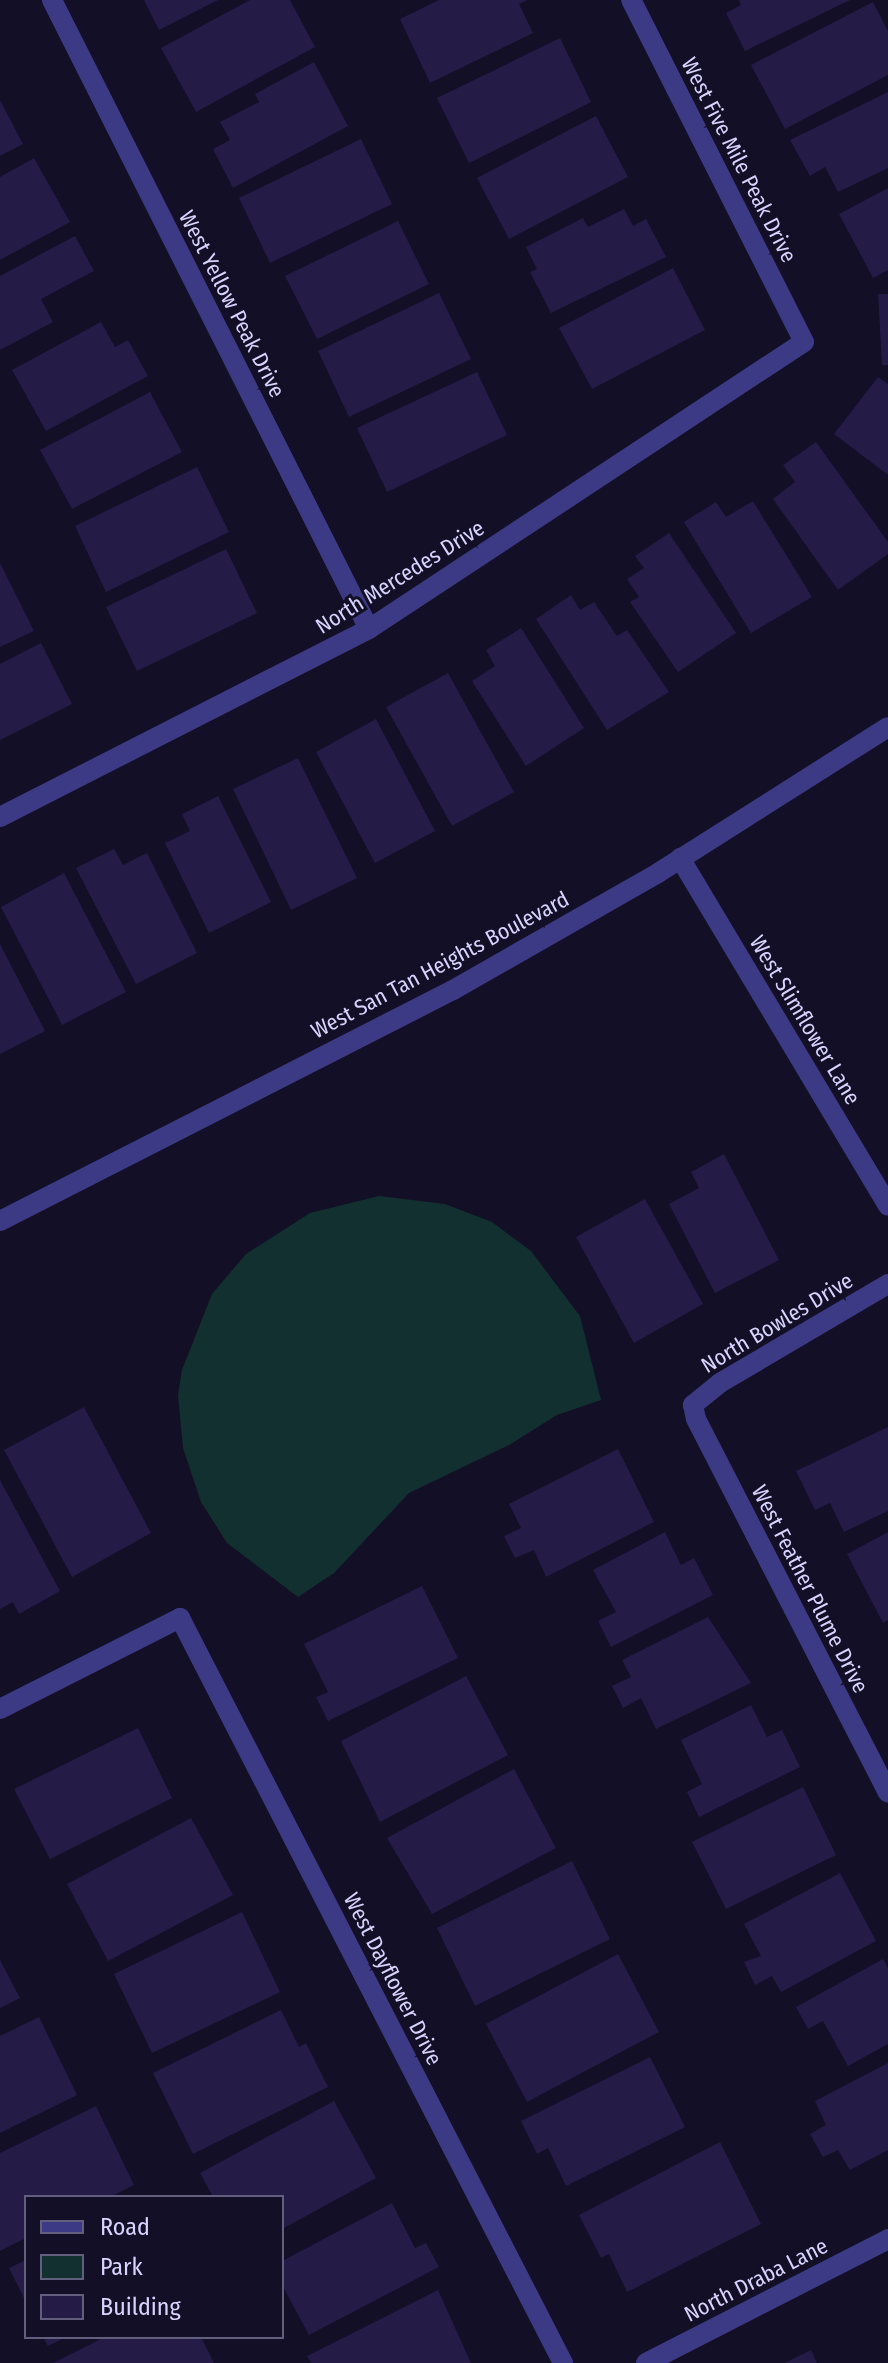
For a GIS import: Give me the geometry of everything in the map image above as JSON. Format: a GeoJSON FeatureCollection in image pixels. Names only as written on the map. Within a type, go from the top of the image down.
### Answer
{"type":"FeatureCollection","features":[{"type":"Feature","properties":{"kind":"street","name":"West Yellow Peak Drive"},"geometry":{"type":"LineString","coordinates":[[52,0],[369,629]]}},
{"type":"Feature","properties":{"kind":"street","name":"West Five Mile Peak Drive"},"geometry":{"type":"LineString","coordinates":[[631,0],[804,342]]}},
{"type":"Feature","properties":{"kind":"street","name":"North Mercedes Drive"},"geometry":{"type":"LineString","coordinates":[[0,817],[369,629],[804,342]]}},
{"type":"Feature","properties":{"kind":"street","name":"West San Tan Heights Boulevard"},"geometry":{"type":"LineString","coordinates":[[0,1221],[453,990],[680,858],[888,727]]}},
{"type":"Feature","properties":{"kind":"street","name":"West Slimflower Lane"},"geometry":{"type":"LineString","coordinates":[[680,858],[888,1206]]}},
{"type":"Feature","properties":{"kind":"street","name":"North Bowles Drive"},"geometry":{"type":"LineString","coordinates":[[693,1405],[720,1383],[888,1284]]}},
{"type":"Feature","properties":{"kind":"street","name":"West Feather Plume Drive"},"geometry":{"type":"LineString","coordinates":[[693,1405],[696,1419],[888,1793]]}},
{"type":"Feature","properties":{"kind":"street","name":"West Dayflower Drive"},"geometry":{"type":"LineString","coordinates":[[0,1709],[180,1618],[563,2363]]}},
{"type":"Feature","properties":{"kind":"street","name":"North Draba Lane"},"geometry":{"type":"LineString","coordinates":[[646,2363],[888,2239]]}},
{"type":"Feature","properties":{"kind":"green space"},"geometry":{"type":"Polygon","coordinates":[[[379,1196],[445,1204],[492,1222],[531,1251],[580,1316],[601,1400],[557,1415],[509,1445],[409,1493],[334,1573],[298,1597],[227,1543],[201,1502],[183,1448],[178,1395],[182,1370],[212,1294],[246,1254],[310,1213],[379,1196]]]}},
{"type":"Feature","properties":{"kind":"building"},"geometry":{"type":"Polygon","coordinates":[[[144,0],[218,0],[159,30],[144,0]]]}},
{"type":"Feature","properties":{"kind":"building"},"geometry":{"type":"Polygon","coordinates":[[[250,0],[290,0],[315,47],[196,112],[161,48],[250,0]]]}},
{"type":"Feature","properties":{"kind":"building"},"geometry":{"type":"Polygon","coordinates":[[[439,0],[527,0],[519,4],[533,33],[430,83],[400,19],[439,0]]]}},
{"type":"Feature","properties":{"kind":"building"},"geometry":{"type":"Polygon","coordinates":[[[739,0],[850,0],[745,51],[726,13],[741,5],[739,0]]]}},
{"type":"Feature","properties":{"kind":"building"},"geometry":{"type":"Polygon","coordinates":[[[873,2],[888,31],[888,75],[785,129],[751,65],[873,2]]]}},
{"type":"Feature","properties":{"kind":"building"},"geometry":{"type":"Polygon","coordinates":[[[560,38],[591,102],[469,163],[437,98],[560,38]]]}},
{"type":"Feature","properties":{"kind":"building"},"geometry":{"type":"Polygon","coordinates":[[[314,62],[348,126],[233,188],[213,149],[230,140],[220,122],[259,102],[255,94],[314,62]]]}},
{"type":"Feature","properties":{"kind":"building"},"geometry":{"type":"Polygon","coordinates":[[[888,92],[888,168],[838,192],[825,167],[810,176],[790,140],[888,92]]]}},
{"type":"Feature","properties":{"kind":"building"},"geometry":{"type":"Polygon","coordinates":[[[0,100],[23,144],[0,156],[0,100]]]}},
{"type":"Feature","properties":{"kind":"building"},"geometry":{"type":"Polygon","coordinates":[[[596,116],[628,177],[509,239],[477,178],[596,116]]]}},
{"type":"Feature","properties":{"kind":"building"},"geometry":{"type":"Polygon","coordinates":[[[361,139],[392,204],[270,263],[239,198],[361,139]]]}},
{"type":"Feature","properties":{"kind":"building"},"geometry":{"type":"Polygon","coordinates":[[[34,158],[70,222],[0,260],[0,177],[34,158]]]}},
{"type":"Feature","properties":{"kind":"building"},"geometry":{"type":"Polygon","coordinates":[[[888,188],[888,270],[873,278],[839,214],[888,188]]]}},
{"type":"Feature","properties":{"kind":"building"},"geometry":{"type":"Polygon","coordinates":[[[624,209],[633,226],[646,219],[666,257],[551,313],[530,272],[537,269],[526,247],[583,218],[588,227],[624,209]]]}},
{"type":"Feature","properties":{"kind":"building"},"geometry":{"type":"Polygon","coordinates":[[[398,221],[429,284],[317,339],[285,276],[398,221]]]}},
{"type":"Feature","properties":{"kind":"building"},"geometry":{"type":"Polygon","coordinates":[[[75,236],[94,271],[41,299],[53,322],[0,350],[0,276],[75,236]]]}},
{"type":"Feature","properties":{"kind":"building"},"geometry":{"type":"Polygon","coordinates":[[[673,268],[705,330],[592,389],[559,328],[673,268]]]}},
{"type":"Feature","properties":{"kind":"building"},"geometry":{"type":"Polygon","coordinates":[[[439,293],[471,359],[349,417],[318,351],[439,293]]]}},
{"type":"Feature","properties":{"kind":"building"},"geometry":{"type":"Polygon","coordinates":[[[878,294],[888,294],[888,365],[882,365],[878,294]]]}},
{"type":"Feature","properties":{"kind":"building"},"geometry":{"type":"Polygon","coordinates":[[[101,322],[115,347],[128,340],[148,376],[46,431],[12,370],[101,322]]]}},
{"type":"Feature","properties":{"kind":"building"},"geometry":{"type":"Polygon","coordinates":[[[477,372],[507,435],[387,492],[357,428],[477,372]]]}},
{"type":"Feature","properties":{"kind":"building"},"geometry":{"type":"Polygon","coordinates":[[[878,377],[888,384],[888,475],[834,434],[878,377]]]}},
{"type":"Feature","properties":{"kind":"building"},"geometry":{"type":"Polygon","coordinates":[[[150,392],[182,452],[72,509],[40,450],[150,392]]]}},
{"type":"Feature","properties":{"kind":"building"},"geometry":{"type":"Polygon","coordinates":[[[816,442],[888,542],[888,554],[838,590],[773,499],[795,482],[783,465],[816,442]]]}},
{"type":"Feature","properties":{"kind":"building"},"geometry":{"type":"Polygon","coordinates":[[[197,467],[229,532],[106,592],[75,526],[197,467]]]}},
{"type":"Feature","properties":{"kind":"building"},"geometry":{"type":"Polygon","coordinates":[[[753,501],[812,597],[751,633],[684,522],[716,502],[726,517],[753,501]]]}},
{"type":"Feature","properties":{"kind":"building"},"geometry":{"type":"Polygon","coordinates":[[[669,533],[736,633],[678,672],[630,602],[639,597],[627,579],[644,568],[635,556],[669,533]]]}},
{"type":"Feature","properties":{"kind":"building"},"geometry":{"type":"Polygon","coordinates":[[[226,549],[257,613],[137,671],[106,607],[226,549]]]}},
{"type":"Feature","properties":{"kind":"building"},"geometry":{"type":"Polygon","coordinates":[[[0,563],[34,631],[0,647],[0,563]]]}},
{"type":"Feature","properties":{"kind":"building"},"geometry":{"type":"Polygon","coordinates":[[[571,595],[580,610],[594,602],[617,636],[627,630],[669,692],[607,730],[536,619],[571,595]]]}},
{"type":"Feature","properties":{"kind":"building"},"geometry":{"type":"Polygon","coordinates":[[[521,628],[584,728],[526,766],[472,681],[495,666],[486,650],[521,628]]]}},
{"type":"Feature","properties":{"kind":"building"},"geometry":{"type":"Polygon","coordinates":[[[41,643],[72,704],[0,740],[0,664],[41,643]]]}},
{"type":"Feature","properties":{"kind":"building"},"geometry":{"type":"Polygon","coordinates":[[[448,673],[514,792],[452,826],[386,707],[448,673]]]}},
{"type":"Feature","properties":{"kind":"building"},"geometry":{"type":"Polygon","coordinates":[[[376,719],[435,831],[375,863],[316,752],[376,719]]]}},
{"type":"Feature","properties":{"kind":"building"},"geometry":{"type":"Polygon","coordinates":[[[298,758],[357,878],[291,910],[233,789],[298,758]]]}},
{"type":"Feature","properties":{"kind":"building"},"geometry":{"type":"Polygon","coordinates":[[[218,796],[271,902],[209,933],[165,843],[190,831],[182,814],[218,796]]]}},
{"type":"Feature","properties":{"kind":"building"},"geometry":{"type":"Polygon","coordinates":[[[114,849],[123,865],[147,853],[197,953],[136,984],[76,868],[114,849]]]}},
{"type":"Feature","properties":{"kind":"building"},"geometry":{"type":"Polygon","coordinates":[[[64,873],[126,992],[62,1025],[1,907],[64,873]]]}},
{"type":"Feature","properties":{"kind":"building"},"geometry":{"type":"Polygon","coordinates":[[[0,944],[45,1031],[0,1054],[0,944]]]}},
{"type":"Feature","properties":{"kind":"building"},"geometry":{"type":"Polygon","coordinates":[[[724,1154],[779,1260],[715,1293],[669,1204],[699,1188],[691,1172],[724,1154]]]}},
{"type":"Feature","properties":{"kind":"building"},"geometry":{"type":"Polygon","coordinates":[[[645,1199],[703,1304],[634,1343],[576,1237],[645,1199]]]}},
{"type":"Feature","properties":{"kind":"building"},"geometry":{"type":"Polygon","coordinates":[[[84,1407],[151,1533],[72,1577],[4,1450],[84,1407]]]}},
{"type":"Feature","properties":{"kind":"building"},"geometry":{"type":"Polygon","coordinates":[[[888,1427],[888,1511],[844,1532],[830,1503],[815,1510],[796,1471],[888,1427]]]}},
{"type":"Feature","properties":{"kind":"building"},"geometry":{"type":"Polygon","coordinates":[[[618,1449],[654,1522],[546,1577],[534,1550],[515,1558],[504,1536],[521,1528],[509,1504],[618,1449]]]}},
{"type":"Feature","properties":{"kind":"building"},"geometry":{"type":"Polygon","coordinates":[[[0,1480],[60,1591],[19,1614],[13,1602],[0,1609],[0,1480]]]}},
{"type":"Feature","properties":{"kind":"building"},"geometry":{"type":"Polygon","coordinates":[[[665,1532],[681,1565],[694,1558],[713,1595],[611,1647],[598,1621],[616,1612],[593,1570],[665,1532]]]}},
{"type":"Feature","properties":{"kind":"building"},"geometry":{"type":"Polygon","coordinates":[[[888,1532],[888,1620],[883,1623],[847,1554],[888,1532]]]}},
{"type":"Feature","properties":{"kind":"building"},"geometry":{"type":"Polygon","coordinates":[[[422,1586],[458,1658],[328,1721],[316,1697],[328,1692],[304,1644],[422,1586]]]}},
{"type":"Feature","properties":{"kind":"building"},"geometry":{"type":"Polygon","coordinates":[[[708,1617],[751,1683],[656,1729],[641,1698],[623,1708],[612,1686],[631,1677],[622,1660],[708,1617]]]}},
{"type":"Feature","properties":{"kind":"building"},"geometry":{"type":"Polygon","coordinates":[[[466,1676],[508,1755],[380,1822],[341,1741],[466,1676]]]}},
{"type":"Feature","properties":{"kind":"building"},"geometry":{"type":"Polygon","coordinates":[[[751,1705],[767,1737],[782,1730],[800,1767],[699,1817],[687,1792],[702,1784],[681,1740],[751,1705]]]}},
{"type":"Feature","properties":{"kind":"building"},"geometry":{"type":"Polygon","coordinates":[[[138,1728],[172,1798],[50,1859],[14,1789],[138,1728]]]}},
{"type":"Feature","properties":{"kind":"building"},"geometry":{"type":"Polygon","coordinates":[[[514,1769],[556,1848],[432,1914],[387,1838],[514,1769]]]}},
{"type":"Feature","properties":{"kind":"building"},"geometry":{"type":"Polygon","coordinates":[[[803,1787],[836,1855],[726,1909],[692,1842],[803,1787]]]}},
{"type":"Feature","properties":{"kind":"building"},"geometry":{"type":"Polygon","coordinates":[[[191,1818],[233,1895],[108,1961],[67,1884],[191,1818]]]}},
{"type":"Feature","properties":{"kind":"building"},"geometry":{"type":"Polygon","coordinates":[[[572,1861],[610,1939],[475,2006],[437,1928],[572,1861]]]}},
{"type":"Feature","properties":{"kind":"building"},"geometry":{"type":"Polygon","coordinates":[[[840,1873],[876,1941],[781,1992],[772,1976],[755,1985],[744,1962],[761,1956],[744,1924],[840,1873]]]}},
{"type":"Feature","properties":{"kind":"building"},"geometry":{"type":"Polygon","coordinates":[[[242,1912],[280,1992],[152,2053],[114,1974],[242,1912]]]}},
{"type":"Feature","properties":{"kind":"building"},"geometry":{"type":"Polygon","coordinates":[[[618,1954],[659,2032],[527,2102],[486,2024],[618,1954]]]}},
{"type":"Feature","properties":{"kind":"building"},"geometry":{"type":"Polygon","coordinates":[[[883,1959],[888,1968],[888,2044],[848,2066],[823,2021],[808,2029],[796,2007],[883,1959]]]}},
{"type":"Feature","properties":{"kind":"building"},"geometry":{"type":"Polygon","coordinates":[[[0,1960],[20,1998],[0,2008],[0,1960]]]}},
{"type":"Feature","properties":{"kind":"building"},"geometry":{"type":"Polygon","coordinates":[[[281,2010],[299,2047],[306,2043],[328,2087],[193,2154],[153,2073],[281,2010]]]}},
{"type":"Feature","properties":{"kind":"building"},"geometry":{"type":"Polygon","coordinates":[[[39,2017],[77,2095],[0,2133],[0,2036],[39,2017]]]}},
{"type":"Feature","properties":{"kind":"building"},"geometry":{"type":"Polygon","coordinates":[[[650,2057],[685,2127],[566,2186],[548,2148],[537,2154],[521,2121],[650,2057]]]}},
{"type":"Feature","properties":{"kind":"building"},"geometry":{"type":"Polygon","coordinates":[[[888,2063],[888,2150],[850,2170],[838,2150],[823,2157],[810,2134],[826,2125],[815,2101],[888,2063]]]}},
{"type":"Feature","properties":{"kind":"building"},"geometry":{"type":"Polygon","coordinates":[[[334,2101],[376,2178],[284,2228],[284,2195],[212,2195],[200,2173],[334,2101]]]}},
{"type":"Feature","properties":{"kind":"building"},"geometry":{"type":"Polygon","coordinates":[[[96,2106],[134,2185],[114,2195],[24,2195],[24,2239],[0,2251],[0,2153],[96,2106]]]}},
{"type":"Feature","properties":{"kind":"building"},"geometry":{"type":"Polygon","coordinates":[[[720,2142],[761,2224],[627,2292],[609,2254],[601,2258],[579,2215],[720,2142]]]}},
{"type":"Feature","properties":{"kind":"building"},"geometry":{"type":"Polygon","coordinates":[[[392,2203],[415,2248],[426,2243],[439,2267],[309,2335],[284,2289],[284,2260],[392,2203]]]}},
{"type":"Feature","properties":{"kind":"building"},"geometry":{"type":"Polygon","coordinates":[[[24,2261],[24,2298],[9,2268],[24,2261]]]}},
{"type":"Feature","properties":{"kind":"building"},"geometry":{"type":"Polygon","coordinates":[[[438,2290],[471,2363],[311,2363],[307,2356],[438,2290]]]}},
{"type":"Feature","properties":{"kind":"building"},"geometry":{"type":"Polygon","coordinates":[[[44,2339],[62,2339],[48,2346],[44,2339]]]}},
{"type":"Feature","properties":{"kind":"building"},"geometry":{"type":"Polygon","coordinates":[[[101,2339],[202,2339],[214,2363],[53,2363],[101,2339]]]}},
{"type":"Feature","properties":{"kind":"building"},"geometry":{"type":"Polygon","coordinates":[[[811,2350],[817,2363],[785,2363],[811,2350]]]}}]}
